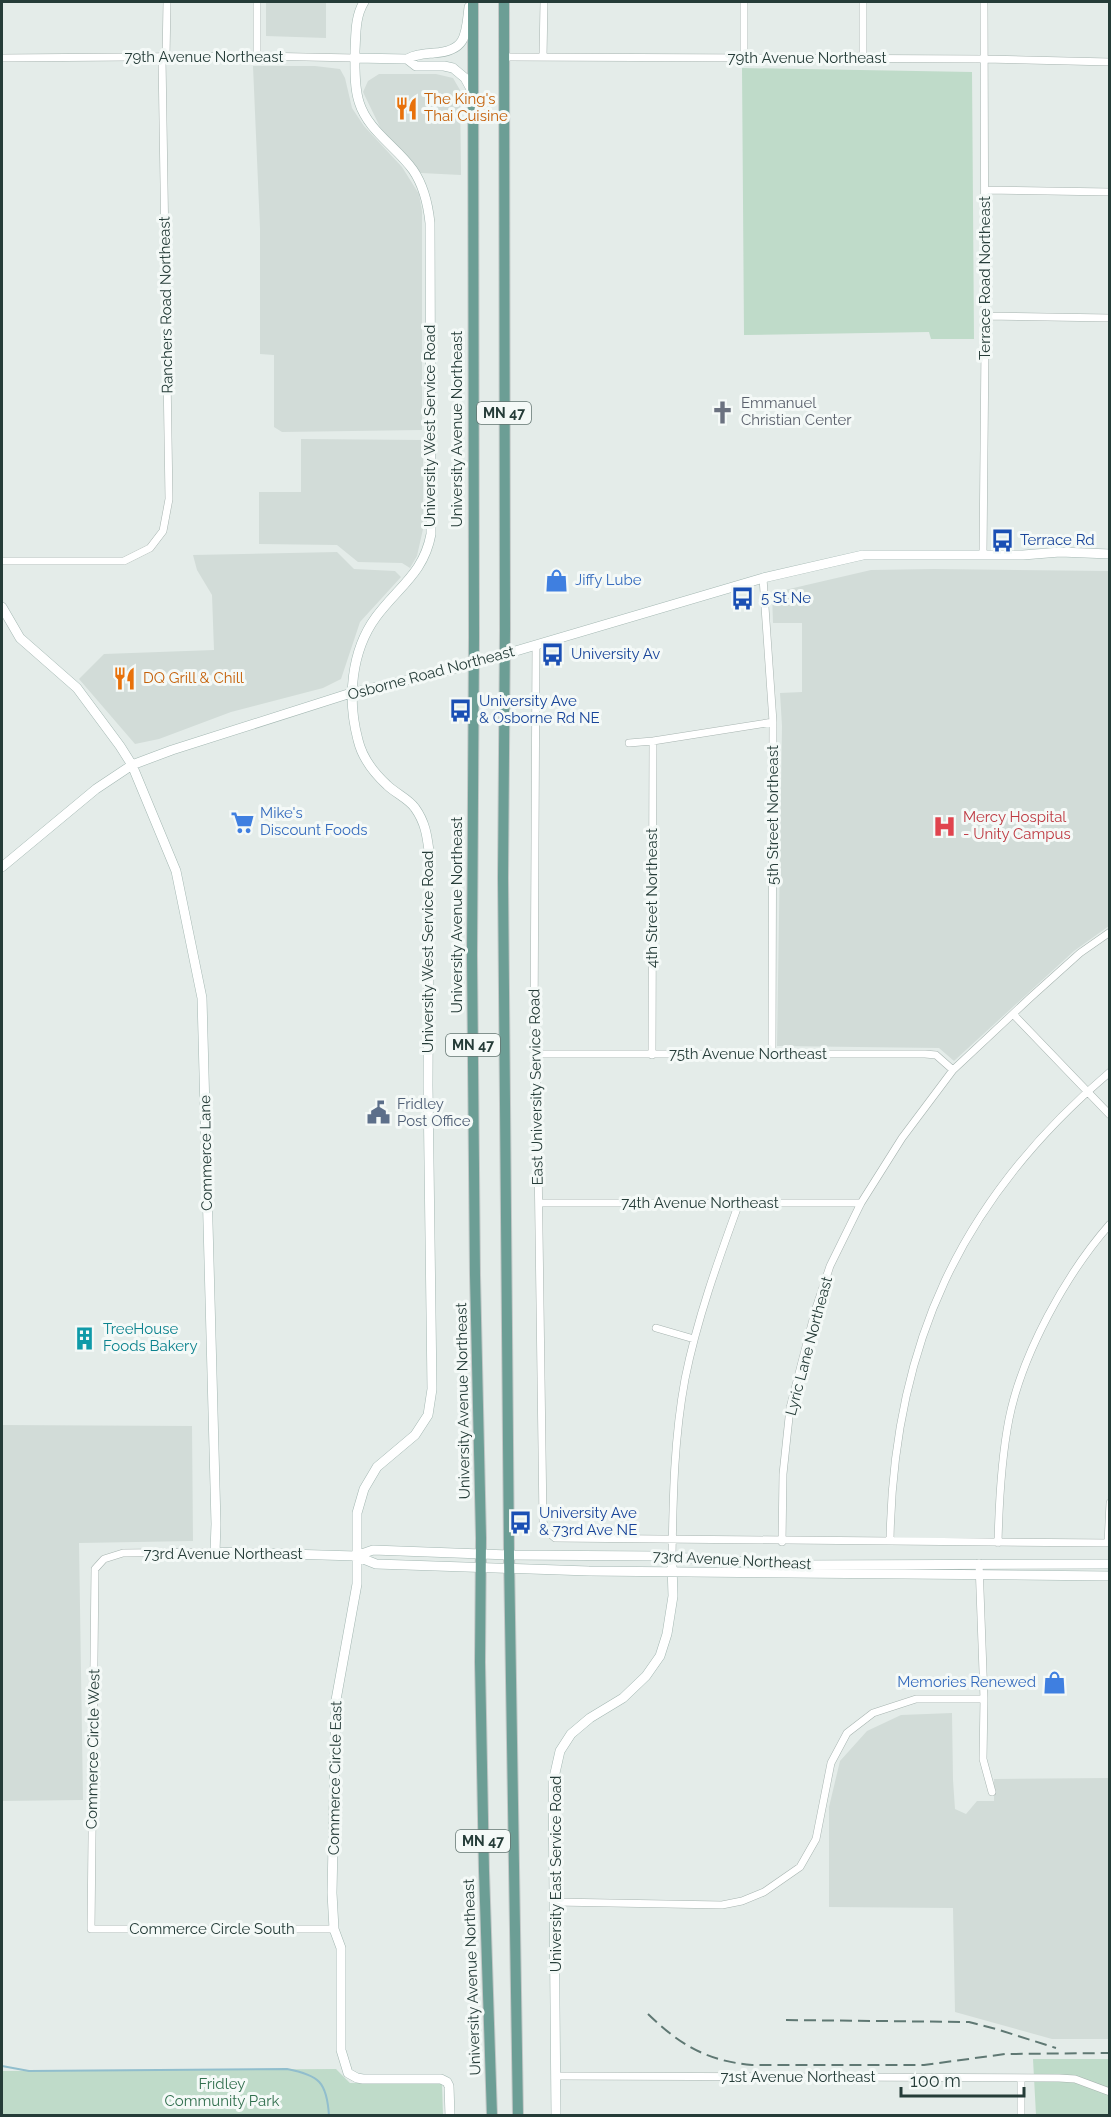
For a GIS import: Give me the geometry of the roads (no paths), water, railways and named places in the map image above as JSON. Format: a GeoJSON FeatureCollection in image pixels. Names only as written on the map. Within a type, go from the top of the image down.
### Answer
{"type":"FeatureCollection","features":[{"type":"Feature","properties":{"kind":"main road","name":"University Avenue Northeast"},"geometry":{"type":"LineString","coordinates":[[471,2],[473,663],[471,955],[484,1871],[492,2115]]}},
{"type":"Feature","properties":{"kind":"main road","name":"MN 47"},"geometry":{"type":"LineString","coordinates":[[504,2],[503,878],[509,1555],[518,2115]]}},
{"type":"Feature","properties":{"kind":"street","name":"Ranchers Road Northeast"},"geometry":{"type":"LineString","coordinates":[[2,561],[124,561],[150,548],[163,531],[169,499],[164,58],[167,2]]}},
{"type":"Feature","properties":{"kind":"street"},"geometry":{"type":"LineString","coordinates":[[257,2],[257,56]]}},
{"type":"Feature","properties":{"kind":"street","name":"University West Service Road"},"geometry":{"type":"LineString","coordinates":[[356,1556],[357,1513],[364,1489],[377,1467],[415,1436],[428,1415],[432,1389],[428,1086],[429,851],[425,826],[414,806],[386,785],[363,756],[357,739],[351,693],[357,657],[364,637],[376,617],[422,564],[431,534],[428,209],[425,192],[412,169],[372,127],[358,101],[355,58],[356,26],[359,11],[364,2]]}},
{"type":"Feature","properties":{"kind":"street","name":"79th Avenue Northeast"},"geometry":{"type":"LineString","coordinates":[[2,58],[257,56],[407,59],[416,54],[446,53],[459,45],[466,32],[471,2]]}},
{"type":"Feature","properties":{"kind":"street"},"geometry":{"type":"LineString","coordinates":[[543,57],[544,2]]}},
{"type":"Feature","properties":{"kind":"street"},"geometry":{"type":"LineString","coordinates":[[744,2],[744,57]]}},
{"type":"Feature","properties":{"kind":"street"},"geometry":{"type":"LineString","coordinates":[[863,2],[863,58]]}},
{"type":"Feature","properties":{"kind":"street","name":"Terrace Road Northeast"},"geometry":{"type":"LineString","coordinates":[[983,555],[984,2]]}},
{"type":"Feature","properties":{"kind":"street","name":"79th Avenue Northeast"},"geometry":{"type":"LineString","coordinates":[[504,57],[744,57],[1110,62]]}},
{"type":"Feature","properties":{"kind":"street","name":"79th Avenue Northeast"},"geometry":{"type":"LineString","coordinates":[[407,59],[416,66],[444,66],[458,71],[472,91]]}},
{"type":"Feature","properties":{"kind":"street"},"geometry":{"type":"LineString","coordinates":[[985,190],[1110,192]]}},
{"type":"Feature","properties":{"kind":"street"},"geometry":{"type":"LineString","coordinates":[[985,316],[1110,318]]}},
{"type":"Feature","properties":{"kind":"street","name":"Osborne Road Northeast"},"geometry":{"type":"LineString","coordinates":[[2,867],[96,789],[132,765],[351,693],[473,663],[763,578],[863,555],[983,555],[1060,552],[1110,554]]}},
{"type":"Feature","properties":{"kind":"street","name":"5th Street Northeast"},"geometry":{"type":"LineString","coordinates":[[763,578],[774,722],[772,1054]]}},
{"type":"Feature","properties":{"kind":"street","name":"Commerce Lane"},"geometry":{"type":"LineString","coordinates":[[2,607],[20,638],[77,688],[132,765],[176,871],[202,998],[215,1552]]}},
{"type":"Feature","properties":{"kind":"street","name":"East University Service Road"},"geometry":{"type":"LineString","coordinates":[[536,645],[534,1025],[544,1529]]}},
{"type":"Feature","properties":{"kind":"street"},"geometry":{"type":"LineString","coordinates":[[629,743],[774,722]]}},
{"type":"Feature","properties":{"kind":"street","name":"4th Street Northeast"},"geometry":{"type":"LineString","coordinates":[[652,1054],[653,741]]}},
{"type":"Feature","properties":{"kind":"street","name":"Lyric Lane Northeast"},"geometry":{"type":"LineString","coordinates":[[782,1542],[783,1473],[790,1408],[816,1308],[830,1266],[861,1203],[902,1138],[953,1070],[1080,953],[1110,932]]}},
{"type":"Feature","properties":{"kind":"street"},"geometry":{"type":"LineString","coordinates":[[1013,1014],[1110,1115]]}},
{"type":"Feature","properties":{"kind":"street","name":"75th Avenue Northeast"},"geometry":{"type":"LineString","coordinates":[[536,1054],[925,1054],[936,1055],[953,1070]]}},
{"type":"Feature","properties":{"kind":"street"},"geometry":{"type":"LineString","coordinates":[[890,1541],[892,1479],[905,1395],[917,1352],[950,1267],[970,1232],[1029,1150],[1056,1120],[1110,1072]]}},
{"type":"Feature","properties":{"kind":"street","name":"74th Avenue Northeast"},"geometry":{"type":"LineString","coordinates":[[538,1203],[861,1203]]}},
{"type":"Feature","properties":{"kind":"street"},"geometry":{"type":"LineString","coordinates":[[672,1557],[674,1471],[678,1427],[694,1339],[708,1290],[739,1203]]}},
{"type":"Feature","properties":{"kind":"street"},"geometry":{"type":"LineString","coordinates":[[998,1543],[1000,1480],[1004,1448],[1021,1379],[1030,1354],[1051,1312],[1096,1240],[1110,1224]]}},
{"type":"Feature","properties":{"kind":"street"},"geometry":{"type":"LineString","coordinates":[[656,1328],[694,1339]]}},
{"type":"Feature","properties":{"kind":"street"},"geometry":{"type":"LineString","coordinates":[[1109,1543],[1110,1503]]}},
{"type":"Feature","properties":{"kind":"street","name":"73rd Avenue Northeast"},"geometry":{"type":"LineString","coordinates":[[544,1529],[555,1538],[782,1542],[1109,1543]]}},
{"type":"Feature","properties":{"kind":"street","name":"73rd Avenue Northeast"},"geometry":{"type":"LineString","coordinates":[[356,1556],[373,1550],[509,1555],[672,1557],[796,1565],[1110,1564]]}},
{"type":"Feature","properties":{"kind":"street","name":"73rd Avenue Northeast"},"geometry":{"type":"LineString","coordinates":[[95,1569],[104,1559],[123,1553],[215,1552],[356,1556],[376,1564],[510,1568],[671,1572],[1110,1576]]}},
{"type":"Feature","properties":{"kind":"street","name":"Commerce Circle East"},"geometry":{"type":"LineString","coordinates":[[356,1556],[357,1584],[336,1700],[332,1893],[334,1929],[341,1948],[342,2050],[348,2073],[357,2078],[441,2079],[447,2082],[450,2115]]}},
{"type":"Feature","properties":{"kind":"street","name":"University East Service Road"},"geometry":{"type":"LineString","coordinates":[[556,2115],[553,1782],[560,1751],[571,1734],[590,1718],[623,1698],[646,1676],[660,1656],[667,1634],[673,1596],[672,1557]]}},
{"type":"Feature","properties":{"kind":"street"},"geometry":{"type":"LineString","coordinates":[[979,1563],[984,1700],[983,1759],[992,1792]]}},
{"type":"Feature","properties":{"kind":"street","name":"Commerce Circle West"},"geometry":{"type":"LineString","coordinates":[[91,1929],[95,1569]]}},
{"type":"Feature","properties":{"kind":"street"},"geometry":{"type":"LineString","coordinates":[[555,1902],[722,1905],[742,1901],[764,1892],[800,1867],[816,1839],[831,1763],[847,1733],[873,1713],[916,1699],[984,1700]]}},
{"type":"Feature","properties":{"kind":"street","name":"Commerce Circle South"},"geometry":{"type":"LineString","coordinates":[[91,1929],[334,1929]]}},
{"type":"Feature","properties":{"kind":"street","name":"71st Avenue Northeast"},"geometry":{"type":"LineString","coordinates":[[556,2076],[1076,2079],[1110,2092]]}},
{"type":"Feature","properties":{"kind":"street"},"geometry":{"type":"LineString","coordinates":[[1021,2078],[1021,2115]]}},
{"type":"Feature","properties":{"kind":"waterway"},"geometry":{"type":"LineString","coordinates":[[2,2066],[29,2071],[287,2069],[307,2074],[319,2082],[326,2095],[329,2116]]}},
{"type":"Feature","properties":{"kind":"railway"},"geometry":{"type":"LineString","coordinates":[[648,2014],[671,2034],[695,2050],[721,2060],[752,2065],[924,2065],[1005,2054],[1110,2053]]}},
{"type":"Feature","properties":{"kind":"railway"},"geometry":{"type":"LineString","coordinates":[[786,2020],[969,2022],[1056,2048]]}},
{"type":"Feature","properties":{"kind":"place","name":"The King's Thai Cuisine"},"geometry":{"type":"Point","coordinates":[406,108]}},
{"type":"Feature","properties":{"kind":"place","name":"Emmanuel Christian Center"},"geometry":{"type":"Point","coordinates":[723,412]}},
{"type":"Feature","properties":{"kind":"place","name":"Terrace Rd"},"geometry":{"type":"Point","coordinates":[1002,540]}},
{"type":"Feature","properties":{"kind":"place","name":"Jiffy Lube"},"geometry":{"type":"Point","coordinates":[557,580]}},
{"type":"Feature","properties":{"kind":"place","name":"5 St Ne"},"geometry":{"type":"Point","coordinates":[743,598]}},
{"type":"Feature","properties":{"kind":"place","name":"University Av"},"geometry":{"type":"Point","coordinates":[553,654]}},
{"type":"Feature","properties":{"kind":"place","name":"DQ Grill & Chill"},"geometry":{"type":"Point","coordinates":[125,678]}},
{"type":"Feature","properties":{"kind":"place","name":"University Ave & Osborne Rd NE"},"geometry":{"type":"Point","coordinates":[461,710]}},
{"type":"Feature","properties":{"kind":"place","name":"Mike's Discount Foods"},"geometry":{"type":"Point","coordinates":[242,822]}},
{"type":"Feature","properties":{"kind":"place","name":"Mercy Hospital - Unity Campus"},"geometry":{"type":"Point","coordinates":[945,826]}},
{"type":"Feature","properties":{"kind":"place","name":"Fridley Post Office"},"geometry":{"type":"Point","coordinates":[379,1113]}},
{"type":"Feature","properties":{"kind":"place","name":"TreeHouse Foods Bakery"},"geometry":{"type":"Point","coordinates":[85,1338]}},
{"type":"Feature","properties":{"kind":"place","name":"University Ave & 73rd Ave NE"},"geometry":{"type":"Point","coordinates":[521,1522]}},
{"type":"Feature","properties":{"kind":"place","name":"Memories Renewed"},"geometry":{"type":"Point","coordinates":[1054,1682]}},
{"type":"Feature","properties":{"kind":"park label","name":"Fridley Community Park"},"geometry":{"type":"Point","coordinates":[222,2092]}}]}
